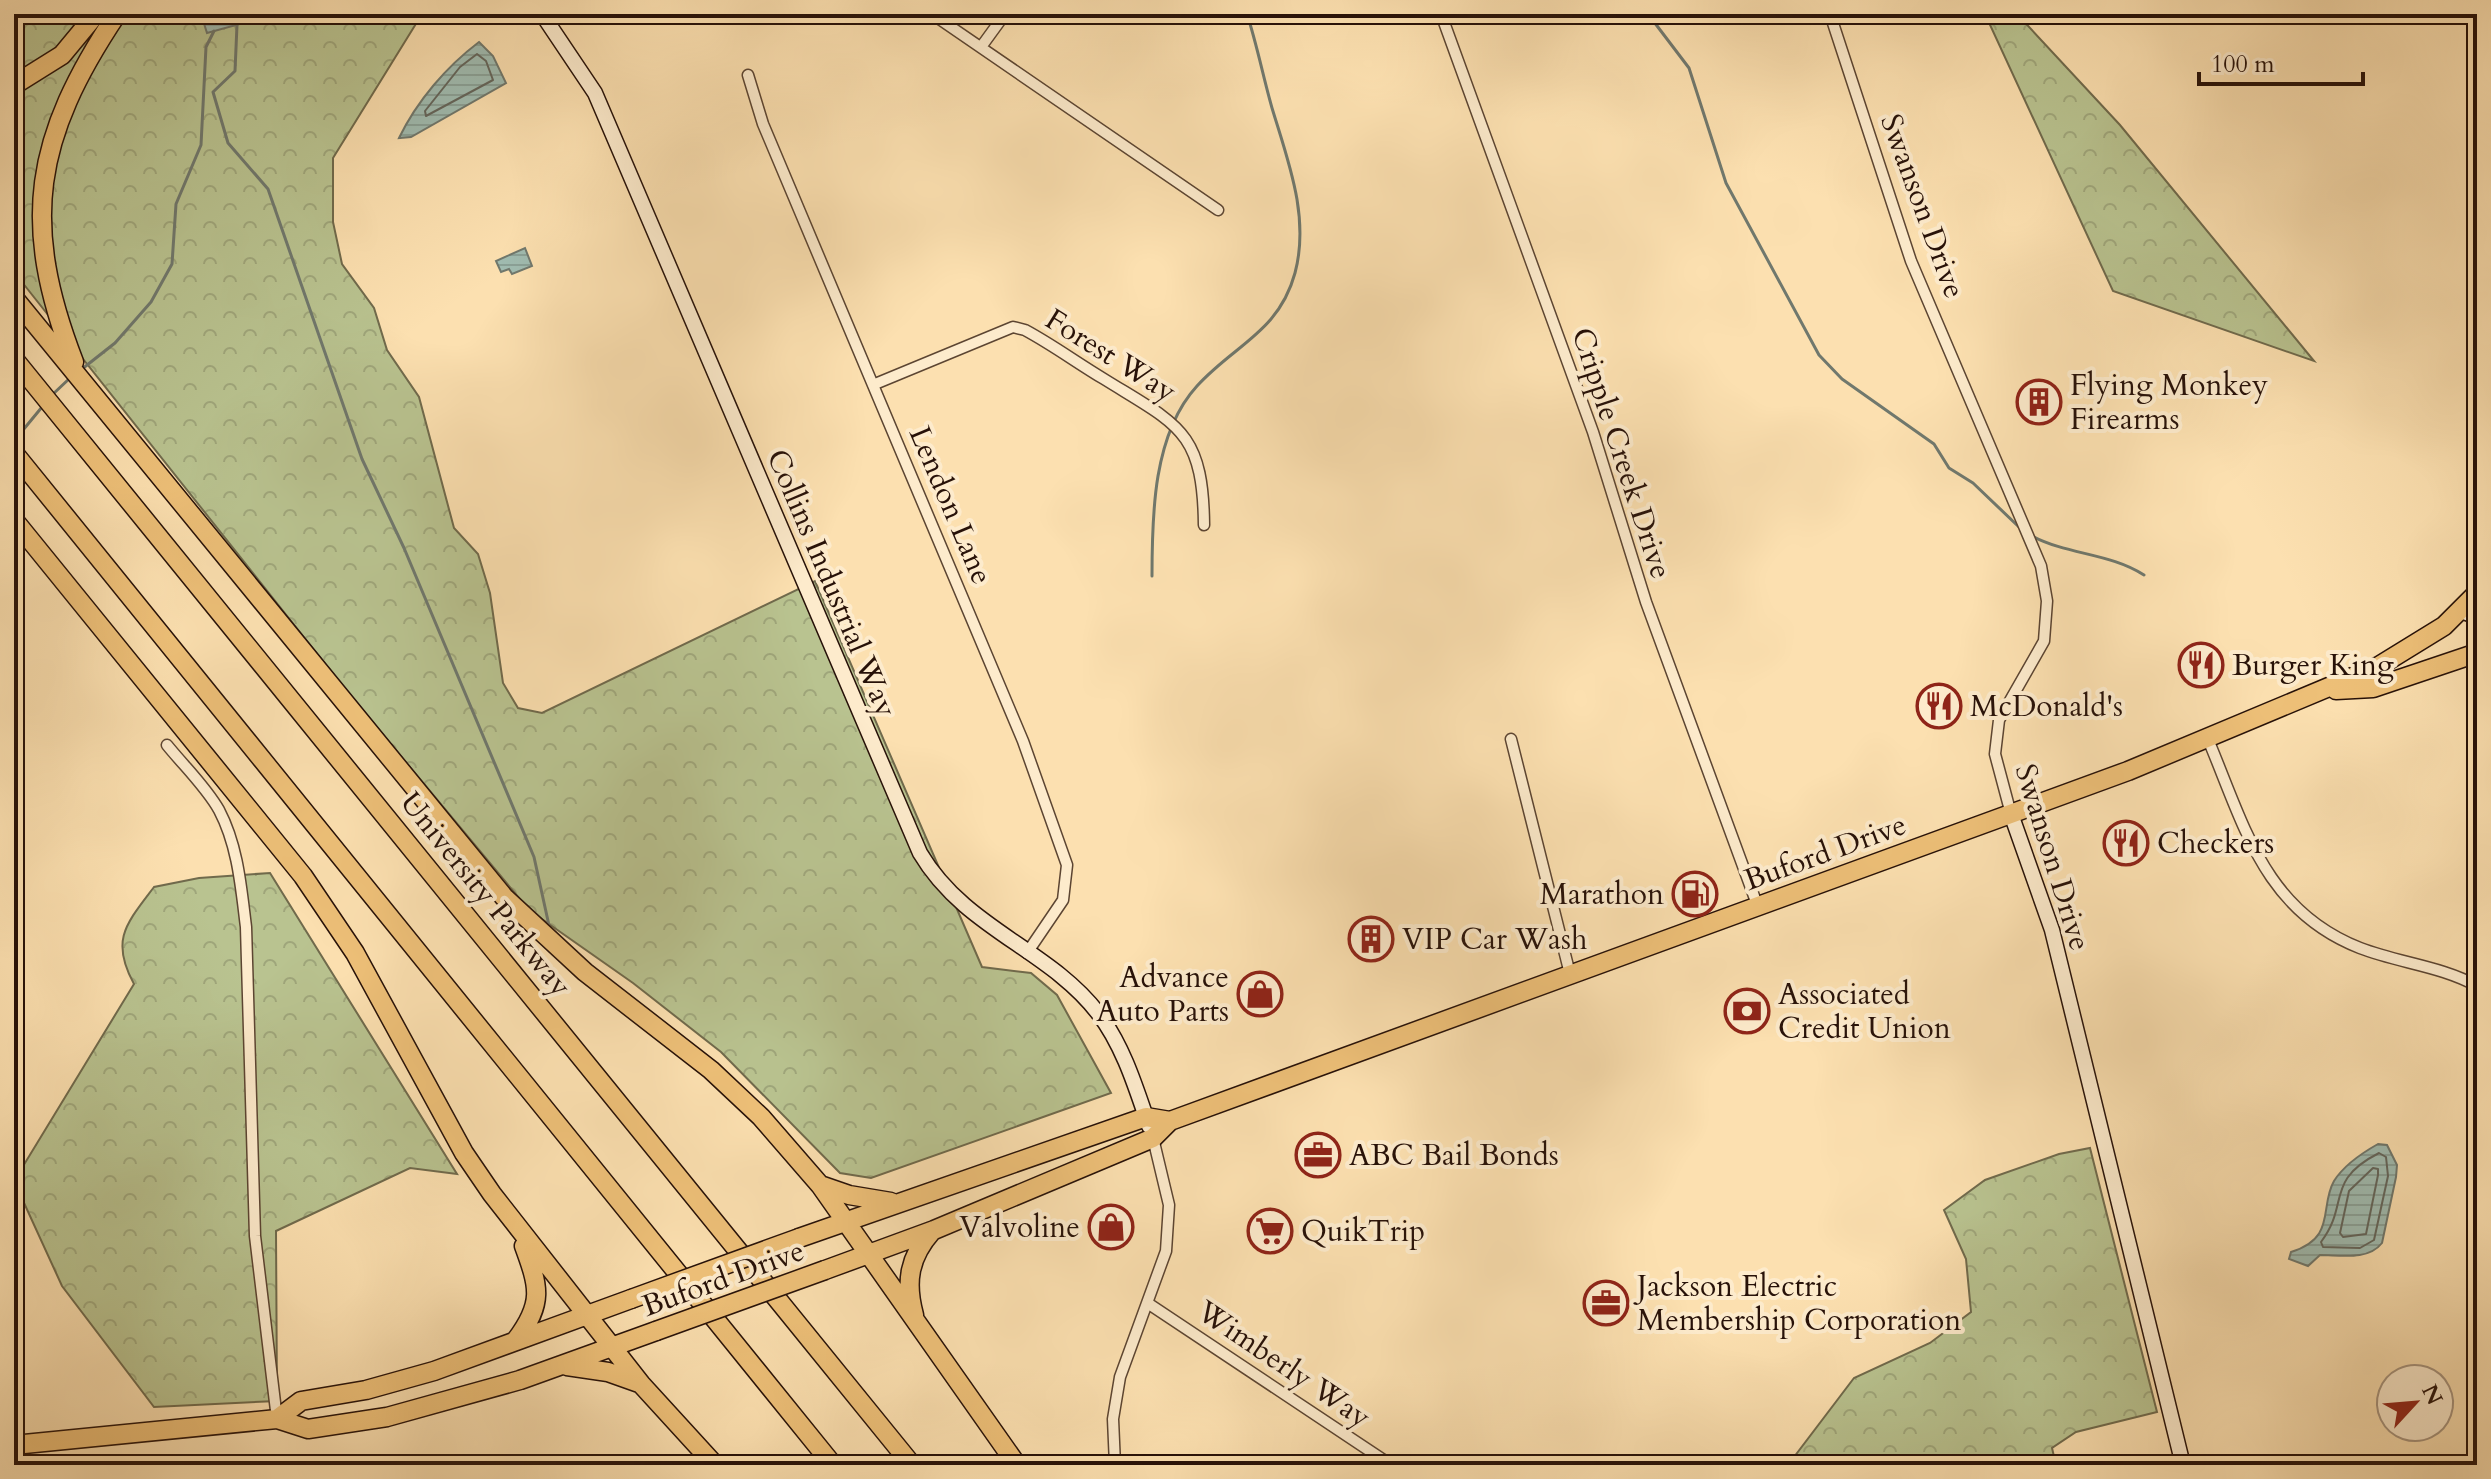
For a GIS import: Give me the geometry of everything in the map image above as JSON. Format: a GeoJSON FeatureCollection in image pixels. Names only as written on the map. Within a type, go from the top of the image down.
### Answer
{"type":"FeatureCollection","features":[{"type":"Feature","properties":{"kind":"highway"},"geometry":{"type":"LineString","coordinates":[[14,85],[62,55],[96,14]]}},
{"type":"Feature","properties":{"kind":"highway"},"geometry":{"type":"LineString","coordinates":[[80,376],[44,265],[41,236],[43,179],[48,153],[71,89],[117,14]]}},
{"type":"Feature","properties":{"kind":"highway"},"geometry":{"type":"LineString","coordinates":[[14,298],[504,897],[576,965],[734,1090],[820,1185],[1017,1465]]}},
{"type":"Feature","properties":{"kind":"highway","name":"University Parkway"},"geometry":{"type":"LineString","coordinates":[[14,359],[912,1465]]}},
{"type":"Feature","properties":{"kind":"highway"},"geometry":{"type":"LineString","coordinates":[[14,453],[833,1465]]}},
{"type":"Feature","properties":{"kind":"highway"},"geometry":{"type":"LineString","coordinates":[[14,520],[312,888],[355,953],[464,1153],[520,1232],[641,1384],[715,1465]]}},
{"type":"Feature","properties":{"kind":"highway","name":"Buford Drive"},"geometry":{"type":"LineString","coordinates":[[14,1445],[277,1419],[308,1429],[378,1419],[613,1348],[934,1230],[1153,1138],[1170,1121],[2128,771],[2322,691],[2410,649],[2469,614],[2477,593]]}},
{"type":"Feature","properties":{"kind":"highway"},"geometry":{"type":"LineString","coordinates":[[2322,691],[2373,688],[2477,653]]}},
{"type":"Feature","properties":{"kind":"highway","name":"Buford Drive"},"geometry":{"type":"LineString","coordinates":[[277,1419],[301,1401],[366,1390],[420,1375],[843,1220],[1146,1117],[1170,1121]]}},
{"type":"Feature","properties":{"kind":"highway"},"geometry":{"type":"LineString","coordinates":[[820,1185],[849,1195],[895,1202]]}},
{"type":"Feature","properties":{"kind":"highway"},"geometry":{"type":"LineString","coordinates":[[917,1325],[909,1286],[910,1267],[934,1230]]}},
{"type":"Feature","properties":{"kind":"highway"},"geometry":{"type":"LineString","coordinates":[[514,1342],[530,1322],[537,1303],[536,1277],[520,1232]]}},
{"type":"Feature","properties":{"kind":"highway"},"geometry":{"type":"LineString","coordinates":[[559,1366],[596,1370],[641,1384]]}},
{"type":"Feature","properties":{"kind":"street","name":"Collins Industrial Way"},"geometry":{"type":"LineString","coordinates":[[542,14],[595,93],[920,853],[949,894],[1075,990],[1098,1013],[1116,1042],[1153,1138]]}},
{"type":"Feature","properties":{"kind":"street"},"geometry":{"type":"LineString","coordinates":[[932,14],[1218,210]]}},
{"type":"Feature","properties":{"kind":"street"},"geometry":{"type":"LineString","coordinates":[[981,47],[1005,14]]}},
{"type":"Feature","properties":{"kind":"street","name":"Cripple Creek Drive"},"geometry":{"type":"LineString","coordinates":[[1441,14],[1593,432],[1645,599],[1758,907]]}},
{"type":"Feature","properties":{"kind":"street","name":"Swanson Drive"},"geometry":{"type":"LineString","coordinates":[[1830,14],[1911,261],[2041,566],[2047,601],[2044,641],[1999,720],[1996,743],[2001,785],[2052,930],[2183,1465]]}},
{"type":"Feature","properties":{"kind":"street","name":"Lendon Lane"},"geometry":{"type":"LineString","coordinates":[[748,75],[763,124],[1023,741],[1067,865],[1063,900],[1027,953]]}},
{"type":"Feature","properties":{"kind":"street","name":"Forest Way"},"geometry":{"type":"LineString","coordinates":[[875,384],[1013,327],[1025,330],[1174,422],[1194,453],[1203,485],[1204,525]]}},
{"type":"Feature","properties":{"kind":"street"},"geometry":{"type":"LineString","coordinates":[[2207,737],[2277,890],[2312,922],[2359,948],[2459,976],[2477,986]]}},
{"type":"Feature","properties":{"kind":"street"},"geometry":{"type":"LineString","coordinates":[[1511,739],[1570,974]]}},
{"type":"Feature","properties":{"kind":"street"},"geometry":{"type":"LineString","coordinates":[[167,745],[218,808],[232,840],[240,876],[246,927],[255,1236],[277,1419]]}},
{"type":"Feature","properties":{"kind":"street"},"geometry":{"type":"LineString","coordinates":[[1115,1465],[1113,1419],[1120,1377],[1164,1262],[1169,1223],[1166,1187],[1153,1138]]}},
{"type":"Feature","properties":{"kind":"street","name":"Wimberly Way"},"geometry":{"type":"LineString","coordinates":[[1149,1304],[1391,1465]]}},
{"type":"Feature","properties":{"kind":"green space"},"geometry":{"type":"Polygon","coordinates":[[[14,14],[422,14],[333,158],[333,222],[342,264],[374,308],[387,350],[419,397],[454,528],[478,554],[490,593],[503,683],[518,708],[542,713],[815,581],[982,967],[1031,973],[1057,995],[1111,1093],[871,1178],[840,1173],[721,1052],[633,983],[529,910],[345,689],[14,272],[14,14]]]}},
{"type":"Feature","properties":{"kind":"green space"},"geometry":{"type":"Polygon","coordinates":[[[1985,14],[2017,14],[2120,125],[2314,361],[2113,291],[1985,14]]]}},
{"type":"Feature","properties":{"kind":"green space"},"geometry":{"type":"Polygon","coordinates":[[[270,873],[457,1174],[410,1168],[276,1231],[277,1401],[154,1407],[62,1286],[14,1181],[134,984],[123,955],[124,933],[154,887],[199,878],[270,873]]]}},
{"type":"Feature","properties":{"kind":"green space"},"geometry":{"type":"Polygon","coordinates":[[[2090,1148],[2157,1412],[2076,1432],[2052,1448],[2056,1465],[1788,1465],[1854,1378],[1930,1343],[1971,1312],[1966,1259],[1944,1210],[1985,1180],[2059,1154],[2090,1148]]]}},
{"type":"Feature","properties":{"kind":"water"},"geometry":{"type":"Polygon","coordinates":[[[201,14],[276,14],[207,33],[201,14]]]}},
{"type":"Feature","properties":{"kind":"water"},"geometry":{"type":"Polygon","coordinates":[[[479,42],[493,56],[506,83],[411,137],[399,138],[433,86],[479,42]]]}},
{"type":"Feature","properties":{"kind":"water"},"geometry":{"type":"Polygon","coordinates":[[[525,248],[532,266],[512,274],[509,269],[501,272],[496,261],[525,248]]]}},
{"type":"Feature","properties":{"kind":"water"},"geometry":{"type":"Polygon","coordinates":[[[2378,1144],[2387,1145],[2397,1165],[2382,1243],[2362,1255],[2320,1255],[2308,1266],[2289,1259],[2291,1252],[2315,1239],[2321,1230],[2330,1191],[2338,1175],[2378,1144]]]}},
{"type":"Feature","properties":{"kind":"waterway"},"geometry":{"type":"LineString","coordinates":[[1152,576],[1158,476],[1171,427],[1182,405],[1197,386],[1267,324],[1278,310],[1288,293],[1299,252],[1299,210],[1295,189],[1247,14]]}},
{"type":"Feature","properties":{"kind":"waterway"},"geometry":{"type":"LineString","coordinates":[[1648,14],[1689,68],[1726,183],[1819,355],[1842,379],[1934,444],[1949,468],[1973,483],[2019,527]]}},
{"type":"Feature","properties":{"kind":"waterway"},"geometry":{"type":"LineString","coordinates":[[237,25],[235,71],[213,92],[228,143],[268,189],[362,459],[404,548],[534,857],[550,930]]}},
{"type":"Feature","properties":{"kind":"waterway"},"geometry":{"type":"LineString","coordinates":[[82,369],[115,343],[151,302],[172,264],[176,204],[201,145],[206,47],[214,31]]}},
{"type":"Feature","properties":{"kind":"waterway"},"geometry":{"type":"LineString","coordinates":[[52,395],[70,378]]}},
{"type":"Feature","properties":{"kind":"waterway"},"geometry":{"type":"LineString","coordinates":[[14,441],[42,407]]}},
{"type":"Feature","properties":{"kind":"waterway"},"geometry":{"type":"LineString","coordinates":[[2032,536],[2117,562],[2144,575]]}},
{"type":"Feature","properties":{"kind":"place","name":"Flying Monkey Firearms"},"geometry":{"type":"Point","coordinates":[2039,402]}},
{"type":"Feature","properties":{"kind":"place","name":"Burger King"},"geometry":{"type":"Point","coordinates":[2201,665]}},
{"type":"Feature","properties":{"kind":"place","name":"McDonald's"},"geometry":{"type":"Point","coordinates":[1939,706]}},
{"type":"Feature","properties":{"kind":"place","name":"Checkers"},"geometry":{"type":"Point","coordinates":[2126,843]}},
{"type":"Feature","properties":{"kind":"place","name":"Marathon"},"geometry":{"type":"Point","coordinates":[1695,894]}},
{"type":"Feature","properties":{"kind":"place","name":"VIP Car Wash"},"geometry":{"type":"Point","coordinates":[1371,939]}},
{"type":"Feature","properties":{"kind":"place","name":"Advance Auto Parts"},"geometry":{"type":"Point","coordinates":[1260,994]}},
{"type":"Feature","properties":{"kind":"place","name":"Associated Credit Union"},"geometry":{"type":"Point","coordinates":[1747,1011]}},
{"type":"Feature","properties":{"kind":"place","name":"ABC Bail Bonds"},"geometry":{"type":"Point","coordinates":[1318,1155]}},
{"type":"Feature","properties":{"kind":"place","name":"Valvoline"},"geometry":{"type":"Point","coordinates":[1111,1227]}},
{"type":"Feature","properties":{"kind":"place","name":"QuikTrip"},"geometry":{"type":"Point","coordinates":[1270,1231]}},
{"type":"Feature","properties":{"kind":"place","name":"Jackson Electric Membership Corporation"},"geometry":{"type":"Point","coordinates":[1606,1303]}}]}
